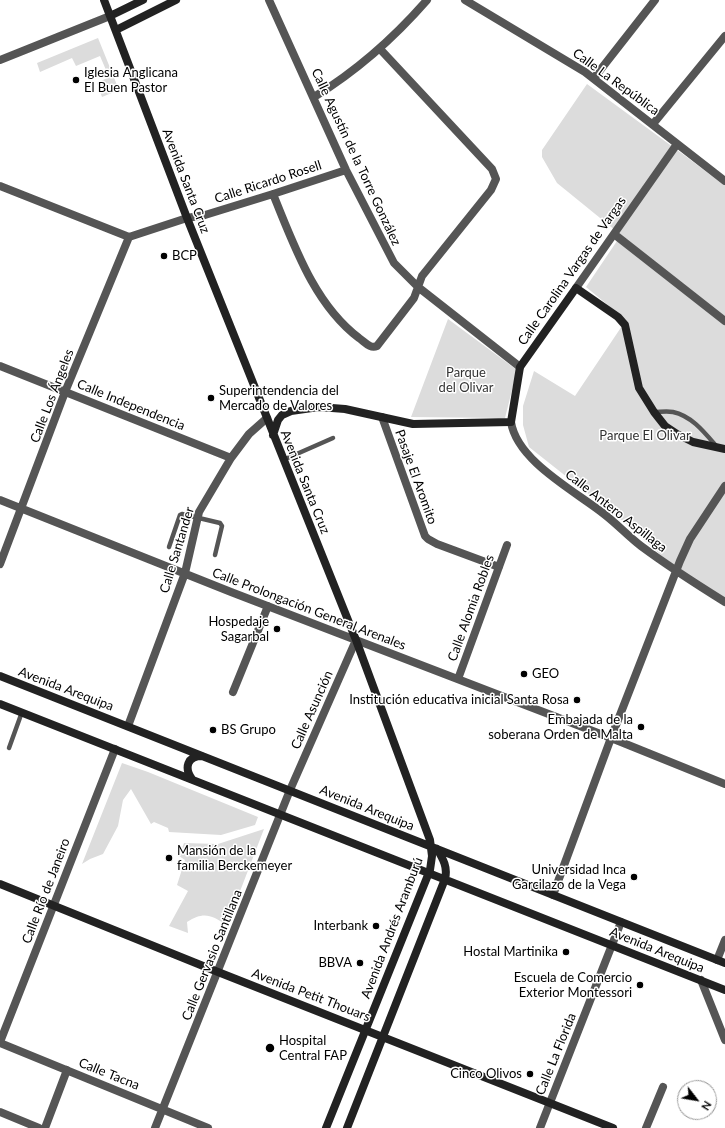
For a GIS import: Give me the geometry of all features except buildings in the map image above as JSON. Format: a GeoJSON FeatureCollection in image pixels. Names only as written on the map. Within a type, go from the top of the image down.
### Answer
{"type":"FeatureCollection","features":[{"type":"Feature","properties":{"kind":"main road","name":"Avenida Santa Cruz"},"geometry":{"type":"LineString","coordinates":[[104,0],[187,218],[356,640],[433,845]]}},
{"type":"Feature","properties":{"kind":"main road"},"geometry":{"type":"LineString","coordinates":[[110,16],[143,0]]}},
{"type":"Feature","properties":{"kind":"main road"},"geometry":{"type":"LineString","coordinates":[[116,30],[176,0]]}},
{"type":"Feature","properties":{"kind":"main road"},"geometry":{"type":"LineString","coordinates":[[576,288],[618,317],[625,325],[639,388],[665,426],[677,434],[698,444],[722,448]]}},
{"type":"Feature","properties":{"kind":"main road","name":"Calle Carolina Vargas de Vargas"},"geometry":{"type":"LineString","coordinates":[[511,422],[520,367],[576,288]]}},
{"type":"Feature","properties":{"kind":"main road"},"geometry":{"type":"LineString","coordinates":[[273,435],[278,420],[282,415],[291,411],[319,407],[332,407],[420,424],[511,422]]}},
{"type":"Feature","properties":{"kind":"main road","name":"Avenida Arequipa"},"geometry":{"type":"LineString","coordinates":[[0,676],[433,845],[553,895],[721,961]]}},
{"type":"Feature","properties":{"kind":"main road","name":"Avenida Arequipa"},"geometry":{"type":"LineString","coordinates":[[0,704],[725,990]]}},
{"type":"Feature","properties":{"kind":"main road"},"geometry":{"type":"LineString","coordinates":[[192,779],[188,774],[188,762],[195,756],[202,756]]}},
{"type":"Feature","properties":{"kind":"main road","name":"Avenida Andrés Aramburú"},"geometry":{"type":"LineString","coordinates":[[326,1128],[429,872],[432,862],[433,845]]}},
{"type":"Feature","properties":{"kind":"main road","name":"Avenida Andrés Aramburú"},"geometry":{"type":"LineString","coordinates":[[347,1128],[445,879],[447,871],[445,865],[433,845]]}},
{"type":"Feature","properties":{"kind":"main road","name":"Avenida Petit Thouars"},"geometry":{"type":"LineString","coordinates":[[0,884],[613,1128]]}},
{"type":"Feature","properties":{"kind":"street","name":"Calle Agustín de la Torre González"},"geometry":{"type":"LineString","coordinates":[[269,0],[346,170],[394,263],[418,287],[520,367]]}},
{"type":"Feature","properties":{"kind":"street"},"geometry":{"type":"LineString","coordinates":[[314,98],[349,74],[380,49],[401,29],[427,0]]}},
{"type":"Feature","properties":{"kind":"street","name":"Calle La República"},"geometry":{"type":"LineString","coordinates":[[465,0],[575,65],[594,78],[725,181]]}},
{"type":"Feature","properties":{"kind":"street"},"geometry":{"type":"LineString","coordinates":[[594,78],[655,0]]}},
{"type":"Feature","properties":{"kind":"street"},"geometry":{"type":"LineString","coordinates":[[0,60],[110,16]]}},
{"type":"Feature","properties":{"kind":"street"},"geometry":{"type":"LineString","coordinates":[[653,124],[725,36]]}},
{"type":"Feature","properties":{"kind":"street"},"geometry":{"type":"LineString","coordinates":[[273,194],[298,256],[321,296],[341,323],[370,346],[375,347],[380,345],[414,298],[422,276],[491,190],[496,179],[492,169],[380,49]]}},
{"type":"Feature","properties":{"kind":"street","name":"Calle Carolina Vargas de Vargas"},"geometry":{"type":"LineString","coordinates":[[576,288],[677,144]]}},
{"type":"Feature","properties":{"kind":"street","name":"Calle Ricardo Rosell"},"geometry":{"type":"LineString","coordinates":[[129,237],[187,218],[205,215],[346,170]]}},
{"type":"Feature","properties":{"kind":"street"},"geometry":{"type":"LineString","coordinates":[[0,186],[129,237]]}},
{"type":"Feature","properties":{"kind":"street"},"geometry":{"type":"LineString","coordinates":[[614,234],[725,321]]}},
{"type":"Feature","properties":{"kind":"street","name":"Calle Los Ángeles"},"geometry":{"type":"LineString","coordinates":[[0,564],[66,392],[129,237]]}},
{"type":"Feature","properties":{"kind":"street","name":"Calle Independencia"},"geometry":{"type":"LineString","coordinates":[[0,366],[230,458]]}},
{"type":"Feature","properties":{"kind":"street","name":"Pasaje El Aromito"},"geometry":{"type":"LineString","coordinates":[[382,417],[425,536],[437,544],[499,567]]}},
{"type":"Feature","properties":{"kind":"street","name":"Calle Santander"},"geometry":{"type":"LineString","coordinates":[[128,726],[185,573],[199,512],[230,458],[249,434],[267,418]]}},
{"type":"Feature","properties":{"kind":"street","name":"Calle Antero Aspillaga"},"geometry":{"type":"LineString","coordinates":[[511,422],[513,434],[529,457],[552,476],[604,514],[640,545],[676,572],[725,602]]}},
{"type":"Feature","properties":{"kind":"street"},"geometry":{"type":"LineString","coordinates":[[553,895],[611,738],[676,572],[690,539],[725,486]]}},
{"type":"Feature","properties":{"kind":"street","name":"Calle Prolongación General Arenales"},"geometry":{"type":"LineString","coordinates":[[0,500],[268,606],[611,738],[725,784]]}},
{"type":"Feature","properties":{"kind":"street","name":"Calle Alomia Robles"},"geometry":{"type":"LineString","coordinates":[[458,679],[507,545]]}},
{"type":"Feature","properties":{"kind":"street"},"geometry":{"type":"LineString","coordinates":[[233,692],[268,606]]}},
{"type":"Feature","properties":{"kind":"street","name":"Calle Asunción"},"geometry":{"type":"LineString","coordinates":[[290,790],[356,640]]}},
{"type":"Feature","properties":{"kind":"street","name":"Calle Río de Janeiro"},"geometry":{"type":"LineString","coordinates":[[0,1043],[115,749]]}},
{"type":"Feature","properties":{"kind":"street","name":"Calle Gervasio Santillana"},"geometry":{"type":"LineString","coordinates":[[155,1128],[290,790]]}},
{"type":"Feature","properties":{"kind":"street","name":"Calle La Florida"},"geometry":{"type":"LineString","coordinates":[[540,1128],[621,922]]}},
{"type":"Feature","properties":{"kind":"street"},"geometry":{"type":"LineString","coordinates":[[721,961],[725,940]]}},
{"type":"Feature","properties":{"kind":"street"},"geometry":{"type":"LineString","coordinates":[[701,980],[725,1040]]}},
{"type":"Feature","properties":{"kind":"street","name":"Calle Tacna"},"geometry":{"type":"LineString","coordinates":[[0,1043],[208,1128]]}},
{"type":"Feature","properties":{"kind":"street"},"geometry":{"type":"LineString","coordinates":[[46,1128],[66,1070]]}},
{"type":"Feature","properties":{"kind":"street"},"geometry":{"type":"LineString","coordinates":[[646,1128],[663,1086]]}},
{"type":"Feature","properties":{"kind":"street"},"geometry":{"type":"LineString","coordinates":[[0,1112],[39,1128]]}},
{"type":"Feature","properties":{"kind":"lane"},"geometry":{"type":"LineString","coordinates":[[654,412],[672,412],[683,417],[700,428],[722,448]]}},
{"type":"Feature","properties":{"kind":"lane"},"geometry":{"type":"LineString","coordinates":[[283,460],[333,438]]}},
{"type":"Feature","properties":{"kind":"lane"},"geometry":{"type":"LineString","coordinates":[[169,546],[180,515],[182,514],[198,517],[220,523],[222,526],[215,555]]}},
{"type":"Feature","properties":{"kind":"lane"},"geometry":{"type":"LineString","coordinates":[[9,748],[22,712]]}},
{"type":"Feature","properties":{"kind":"green space"},"geometry":{"type":"Polygon","coordinates":[[[98,38],[119,90],[102,97],[97,83],[109,77],[100,56],[76,66],[72,58],[40,72],[37,63],[98,38]]]}},
{"type":"Feature","properties":{"kind":"green space","name":"Parque El Olivar"},"geometry":{"type":"Polygon","coordinates":[[[587,84],[725,186],[725,602],[664,558],[625,523],[529,447],[523,425],[523,406],[534,371],[575,396],[626,320],[586,287],[621,235],[557,183],[542,157],[542,150],[587,84]]]}},
{"type":"Feature","properties":{"kind":"green space","name":"Parque del Olivar"},"geometry":{"type":"Polygon","coordinates":[[[448,319],[517,370],[505,418],[411,417],[448,319]]]}},
{"type":"Feature","properties":{"kind":"green space"},"geometry":{"type":"Polygon","coordinates":[[[122,763],[148,772],[258,817],[255,825],[221,835],[169,832],[168,828],[154,822],[151,824],[131,789],[123,800],[118,826],[103,854],[82,864],[122,763]]]}},
{"type":"Feature","properties":{"kind":"green space"},"geometry":{"type":"Polygon","coordinates":[[[264,829],[227,925],[212,917],[203,915],[187,922],[188,933],[169,926],[188,891],[177,885],[185,860],[179,856],[184,843],[218,844],[264,829]]]}},
{"type":"Feature","properties":{"kind":"place","name":"Iglesia Anglicana El Buen Pastor"},"geometry":{"type":"Point","coordinates":[76,80]}},
{"type":"Feature","properties":{"kind":"place","name":"BCP"},"geometry":{"type":"Point","coordinates":[164,256]}},
{"type":"Feature","properties":{"kind":"place","name":"Superintendencia del Mercado de Valores"},"geometry":{"type":"Point","coordinates":[211,398]}},
{"type":"Feature","properties":{"kind":"place","name":"Hospedaje Sagarbal"},"geometry":{"type":"Point","coordinates":[277,629]}},
{"type":"Feature","properties":{"kind":"place","name":"GEO"},"geometry":{"type":"Point","coordinates":[524,674]}},
{"type":"Feature","properties":{"kind":"place","name":"Institución educativa inicial Santa Rosa"},"geometry":{"type":"Point","coordinates":[577,700]}},
{"type":"Feature","properties":{"kind":"place","name":"Embajada de la soberana Orden de Malta"},"geometry":{"type":"Point","coordinates":[641,727]}},
{"type":"Feature","properties":{"kind":"place","name":"BS Grupo"},"geometry":{"type":"Point","coordinates":[213,730]}},
{"type":"Feature","properties":{"kind":"place","name":"Mansión de la familia Berckemeyer"},"geometry":{"type":"Point","coordinates":[169,858]}},
{"type":"Feature","properties":{"kind":"place","name":"Universidad Inca Garcilazo de la Vega"},"geometry":{"type":"Point","coordinates":[634,877]}},
{"type":"Feature","properties":{"kind":"place","name":"Interbank"},"geometry":{"type":"Point","coordinates":[376,926]}},
{"type":"Feature","properties":{"kind":"place","name":"Hostal Martinika"},"geometry":{"type":"Point","coordinates":[566,952]}},
{"type":"Feature","properties":{"kind":"place","name":"BBVA"},"geometry":{"type":"Point","coordinates":[360,963]}},
{"type":"Feature","properties":{"kind":"place","name":"Escuela de Comercio Exterior Montessori"},"geometry":{"type":"Point","coordinates":[640,985]}},
{"type":"Feature","properties":{"kind":"place","name":"Hospital Central FAP"},"geometry":{"type":"Point","coordinates":[270,1048]}},
{"type":"Feature","properties":{"kind":"place","name":"Cinco Olivos"},"geometry":{"type":"Point","coordinates":[530,1074]}}]}
